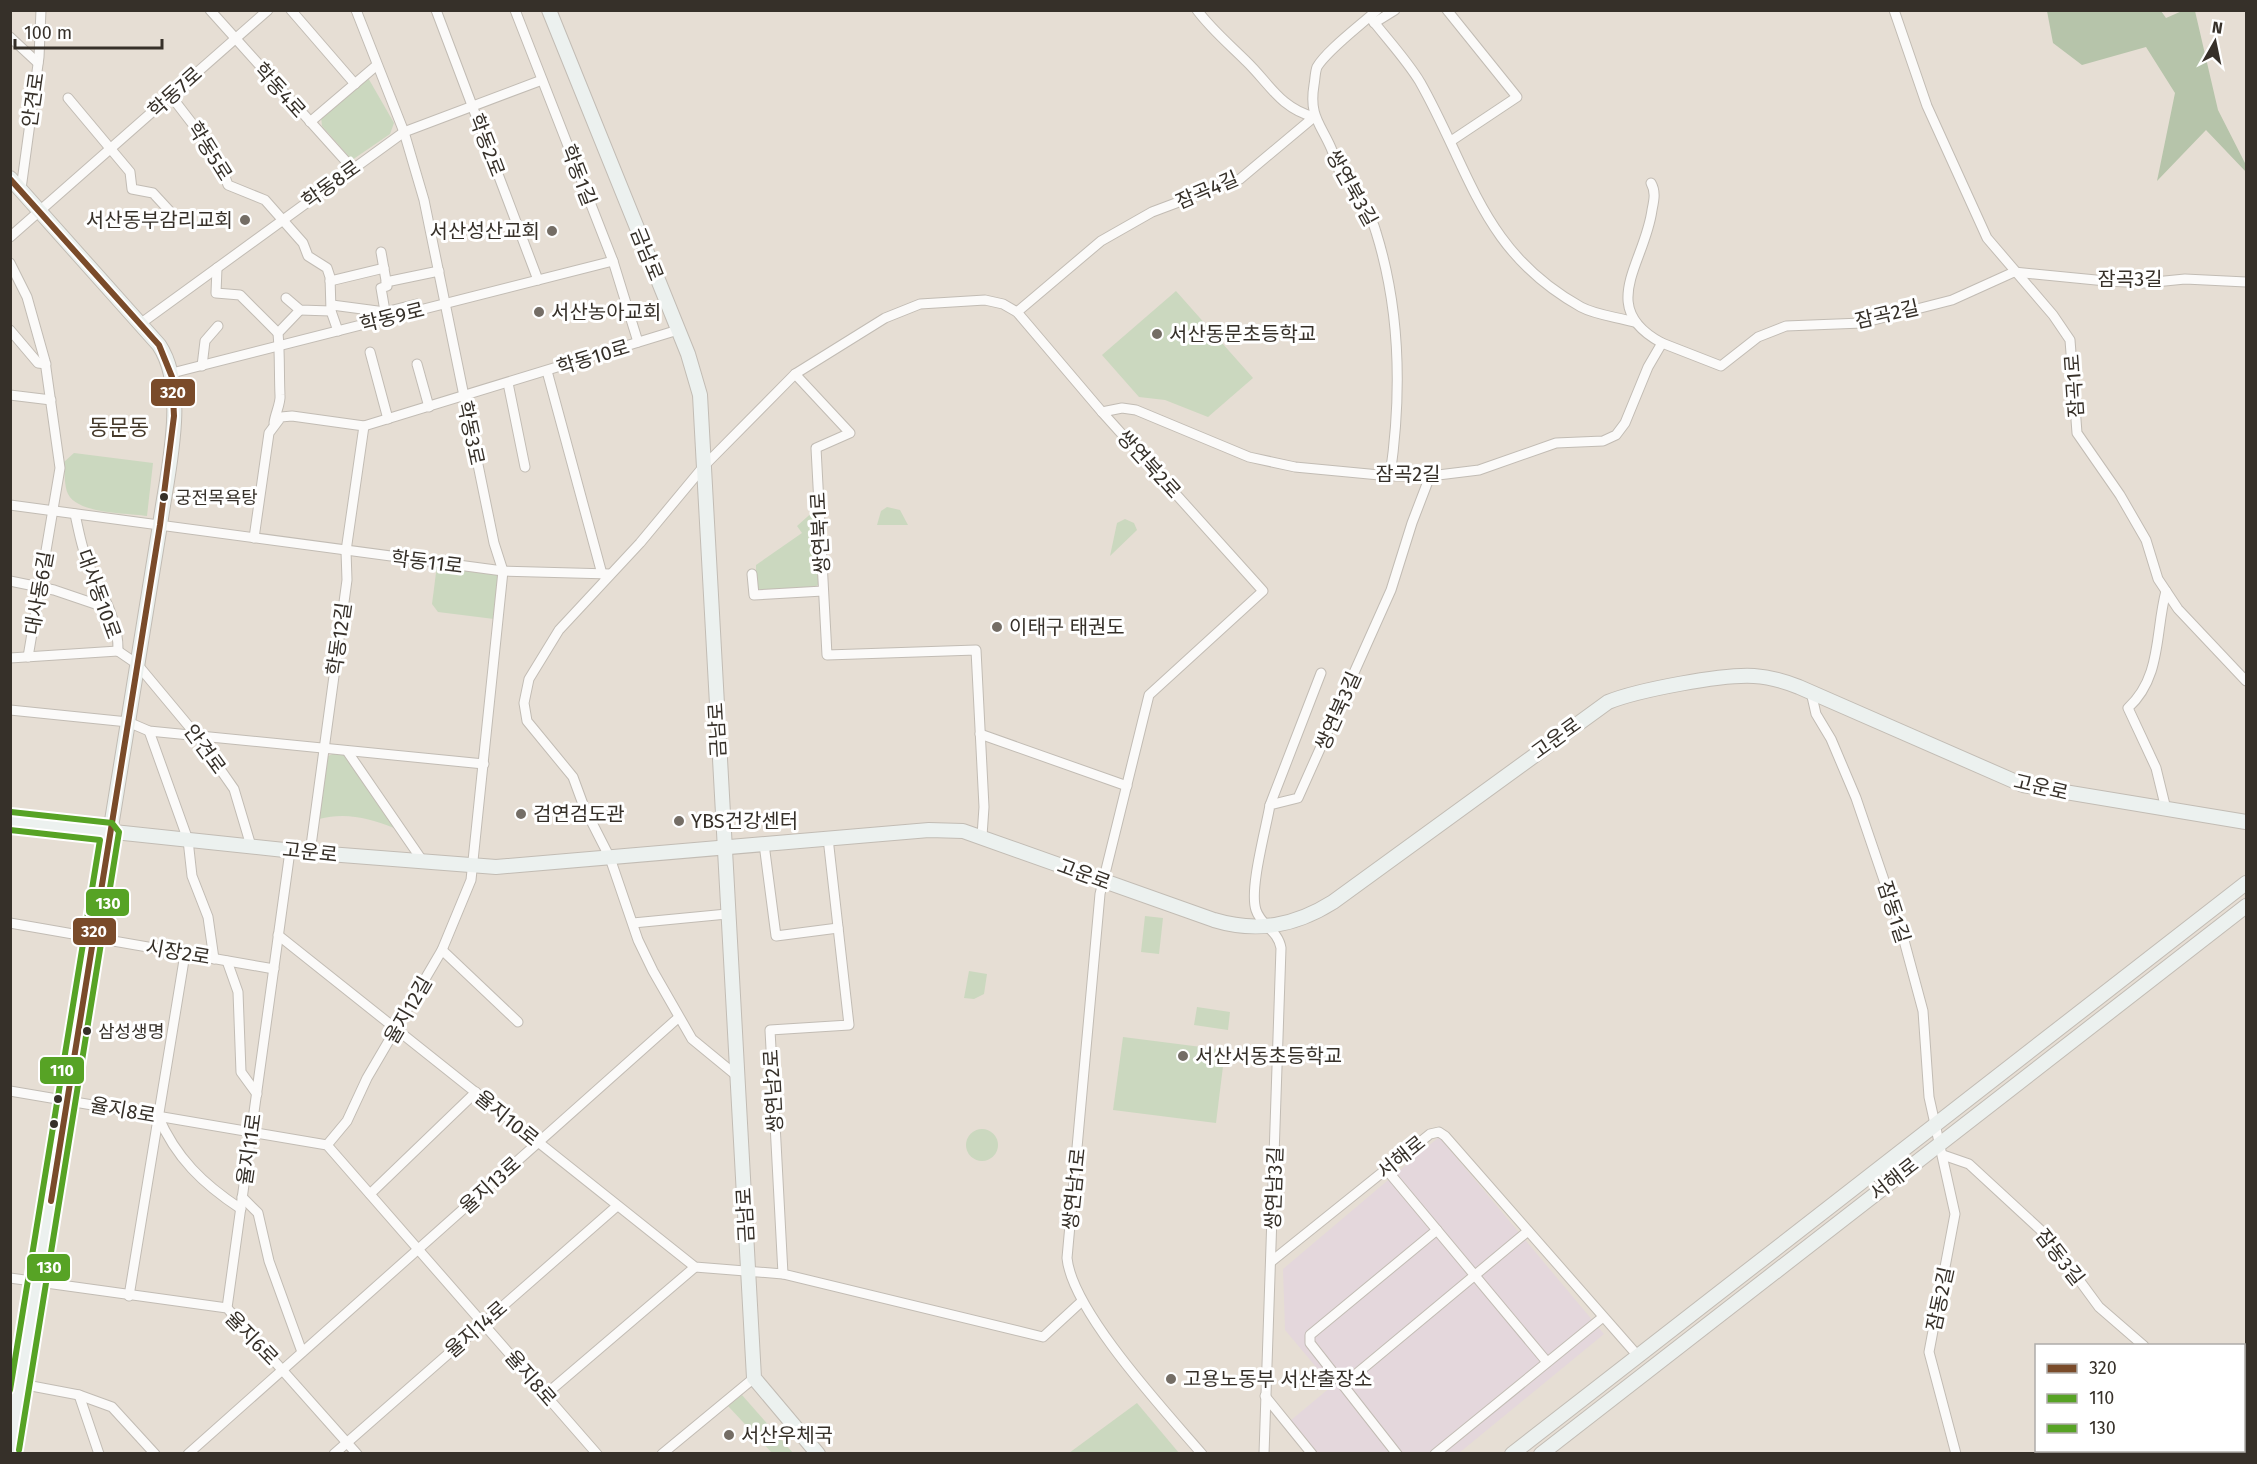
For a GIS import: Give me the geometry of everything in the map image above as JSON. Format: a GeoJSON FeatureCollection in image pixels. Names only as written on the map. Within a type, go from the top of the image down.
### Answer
{"type":"FeatureCollection","features":[{"type":"Feature","properties":{"kind":"street","name":"안견로"},"geometry":{"type":"LineString","coordinates":[[21,189],[38,63],[40,10]]}},
{"type":"Feature","properties":{"kind":"street","name":"학동4로"},"geometry":{"type":"LineString","coordinates":[[210,10],[352,168]]}},
{"type":"Feature","properties":{"kind":"street","name":"학동7로"},"geometry":{"type":"LineString","coordinates":[[10,237],[268,10]]}},
{"type":"Feature","properties":{"kind":"street"},"geometry":{"type":"LineString","coordinates":[[291,10],[355,84]]}},
{"type":"Feature","properties":{"kind":"street","name":"학동3로"},"geometry":{"type":"LineString","coordinates":[[356,10],[404,132],[424,200],[494,543],[503,571],[472,867]]}},
{"type":"Feature","properties":{"kind":"street","name":"학동2로"},"geometry":{"type":"LineString","coordinates":[[436,10],[538,280]]}},
{"type":"Feature","properties":{"kind":"street","name":"학동1길"},"geometry":{"type":"LineString","coordinates":[[515,10],[613,261],[638,342]]}},
{"type":"Feature","properties":{"kind":"street","name":"금남로"},"geometry":{"type":"LineString","coordinates":[[549,10],[698,385],[754,1378]]}},
{"type":"Feature","properties":{"kind":"street"},"geometry":{"type":"LineString","coordinates":[[1197,10],[1213,31],[1248,62],[1278,100],[1301,113],[1314,117],[1312,106],[1317,68],[1374,17],[1395,10]]}},
{"type":"Feature","properties":{"kind":"street"},"geometry":{"type":"LineString","coordinates":[[1447,10],[1517,97],[1450,141]]}},
{"type":"Feature","properties":{"kind":"street","name":"잠곡1로"},"geometry":{"type":"LineString","coordinates":[[1894,10],[1927,106],[1987,237],[2014,272],[2053,315],[2070,340],[2077,433],[2136,522],[2146,540],[2158,579],[2178,609],[2247,681]]}},
{"type":"Feature","properties":{"kind":"street"},"geometry":{"type":"LineString","coordinates":[[1374,17],[1418,80],[1480,206],[1503,243],[1532,273],[1583,308],[1634,322]]}},
{"type":"Feature","properties":{"kind":"street"},"geometry":{"type":"LineString","coordinates":[[10,37],[38,63]]}},
{"type":"Feature","properties":{"kind":"street"},"geometry":{"type":"LineString","coordinates":[[310,122],[377,65]]}},
{"type":"Feature","properties":{"kind":"street","name":"학동8로"},"geometry":{"type":"LineString","coordinates":[[140,324],[404,132],[473,108],[542,80]]}},
{"type":"Feature","properties":{"kind":"street","name":"학동5로"},"geometry":{"type":"LineString","coordinates":[[171,96],[180,104],[218,157],[228,185],[265,200],[303,243],[308,256],[327,268],[330,281]]}},
{"type":"Feature","properties":{"kind":"street"},"geometry":{"type":"LineString","coordinates":[[68,98],[130,172],[132,189],[153,193],[177,219]]}},
{"type":"Feature","properties":{"kind":"street","name":"잠곡4길"},"geometry":{"type":"LineString","coordinates":[[1017,312],[1101,241],[1152,212],[1240,179],[1314,117]]}},
{"type":"Feature","properties":{"kind":"street","name":"쌍연북3길"},"geometry":{"type":"LineString","coordinates":[[1314,117],[1330,147],[1339,171],[1360,200],[1376,230],[1385,268],[1396,321],[1399,371],[1396,434],[1390,476]]}},
{"type":"Feature","properties":{"kind":"street"},"geometry":{"type":"LineString","coordinates":[[10,178],[163,351],[172,373],[175,408],[160,525],[10,1449]]}},
{"type":"Feature","properties":{"kind":"street"},"geometry":{"type":"LineString","coordinates":[[1634,322],[1629,307],[1628,283],[1640,257],[1652,217],[1655,191],[1651,183]]}},
{"type":"Feature","properties":{"kind":"street"},"geometry":{"type":"LineString","coordinates":[[278,333],[300,310],[331,308],[385,315],[381,288],[387,286],[381,252]]}},
{"type":"Feature","properties":{"kind":"street","name":"학동9로"},"geometry":{"type":"LineString","coordinates":[[172,373],[338,331],[385,315],[418,311],[613,261]]}},
{"type":"Feature","properties":{"kind":"street","name":"대사동6길"},"geometry":{"type":"LineString","coordinates":[[10,263],[27,297],[46,364],[60,468],[28,657],[118,651]]}},
{"type":"Feature","properties":{"kind":"street"},"geometry":{"type":"LineString","coordinates":[[217,268],[216,293],[240,295],[278,333],[281,362],[278,387],[280,395],[276,421],[269,435],[254,538]]}},
{"type":"Feature","properties":{"kind":"street"},"geometry":{"type":"LineString","coordinates":[[338,331],[331,308],[330,281],[384,268]]}},
{"type":"Feature","properties":{"kind":"street"},"geometry":{"type":"LineString","coordinates":[[386,282],[439,271]]}},
{"type":"Feature","properties":{"kind":"street","name":"잠곡3길"},"geometry":{"type":"LineString","coordinates":[[2014,272],[2145,283],[2185,279],[2247,282]]}},
{"type":"Feature","properties":{"kind":"street","name":"잠곡2길"},"geometry":{"type":"LineString","coordinates":[[1634,322],[1644,334],[1721,366],[1758,337],[1786,326],[1862,323],[1952,300],[2014,272]]}},
{"type":"Feature","properties":{"kind":"street"},"geometry":{"type":"LineString","coordinates":[[286,298],[300,310]]}},
{"type":"Feature","properties":{"kind":"street","name":"쌍연북2로"},"geometry":{"type":"LineString","coordinates":[[704,466],[795,374],[885,318],[920,304],[981,299],[1003,304],[1017,312],[1102,412],[1263,591],[1149,695],[1126,786]]}},
{"type":"Feature","properties":{"kind":"street"},"geometry":{"type":"LineString","coordinates":[[202,366],[205,341],[218,326]]}},
{"type":"Feature","properties":{"kind":"street"},"geometry":{"type":"LineString","coordinates":[[10,330],[38,363],[46,364]]}},
{"type":"Feature","properties":{"kind":"street","name":"학동10로"},"geometry":{"type":"LineString","coordinates":[[276,421],[290,416],[364,426],[678,330]]}},
{"type":"Feature","properties":{"kind":"street","name":"잠곡2길"},"geometry":{"type":"LineString","coordinates":[[1102,412],[1122,408],[1136,410],[1249,457],[1295,467],[1390,476],[1431,476],[1479,470],[1556,443],[1604,441],[1616,435],[1625,423],[1648,367],[1662,343]]}},
{"type":"Feature","properties":{"kind":"street"},"geometry":{"type":"LineString","coordinates":[[370,352],[388,419]]}},
{"type":"Feature","properties":{"kind":"street"},"geometry":{"type":"LineString","coordinates":[[417,363],[429,407]]}},
{"type":"Feature","properties":{"kind":"street"},"geometry":{"type":"LineString","coordinates":[[547,371],[606,574]]}},
{"type":"Feature","properties":{"kind":"street","name":"쌍연북1로"},"geometry":{"type":"LineString","coordinates":[[795,374],[850,433],[816,448],[827,655],[976,650],[980,734]]}},
{"type":"Feature","properties":{"kind":"street"},"geometry":{"type":"LineString","coordinates":[[508,383],[525,467]]}},
{"type":"Feature","properties":{"kind":"street"},"geometry":{"type":"LineString","coordinates":[[10,395],[51,400]]}},
{"type":"Feature","properties":{"kind":"street","name":"학동12길"},"geometry":{"type":"LineString","coordinates":[[310,853],[347,580],[346,551],[364,426]]}},
{"type":"Feature","properties":{"kind":"street"},"geometry":{"type":"LineString","coordinates":[[704,466],[640,543],[606,574],[551,640],[529,679],[524,703],[525,715],[531,728],[570,773],[584,807],[610,858],[653,971],[678,1018],[696,1043],[736,1076]]}},
{"type":"Feature","properties":{"kind":"street","name":"쌍연북3길"},"geometry":{"type":"LineString","coordinates":[[1270,805],[1298,798],[1391,590],[1412,523],[1431,476]]}},
{"type":"Feature","properties":{"kind":"street"},"geometry":{"type":"LineString","coordinates":[[10,505],[160,525]]}},
{"type":"Feature","properties":{"kind":"street","name":"대사동10로"},"geometry":{"type":"LineString","coordinates":[[75,514],[90,568],[100,585],[119,635],[118,651],[137,664]]}},
{"type":"Feature","properties":{"kind":"street","name":"학동11로"},"geometry":{"type":"LineString","coordinates":[[160,525],[503,571],[606,574]]}},
{"type":"Feature","properties":{"kind":"street"},"geometry":{"type":"LineString","coordinates":[[752,574],[754,595],[823,591]]}},
{"type":"Feature","properties":{"kind":"street"},"geometry":{"type":"LineString","coordinates":[[10,580],[107,608]]}},
{"type":"Feature","properties":{"kind":"street"},"geometry":{"type":"LineString","coordinates":[[2166,591],[2150,679],[2141,695],[2128,708],[2156,768],[2166,809]]}},
{"type":"Feature","properties":{"kind":"street"},"geometry":{"type":"LineString","coordinates":[[10,658],[28,657]]}},
{"type":"Feature","properties":{"kind":"street","name":"안견로"},"geometry":{"type":"LineString","coordinates":[[137,664],[197,736],[234,789],[251,846]]}},
{"type":"Feature","properties":{"kind":"street"},"geometry":{"type":"LineString","coordinates":[[1269,927],[1257,914],[1254,894],[1270,805],[1321,673]]}},
{"type":"Feature","properties":{"kind":"street","name":"고운로"},"geometry":{"type":"LineString","coordinates":[[10,821],[310,853],[472,867],[526,866],[828,838],[946,830],[982,836],[1221,922],[1240,926],[1269,927],[1299,920],[1333,902],[1608,702],[1633,694],[1748,676],[1775,679],[1811,692],[2012,781],[2042,789],[2242,821]]}},
{"type":"Feature","properties":{"kind":"street","name":"잠동1길"},"geometry":{"type":"LineString","coordinates":[[1811,692],[1816,714],[1831,739],[1856,798],[1902,933],[1923,1011],[1929,1097],[1941,1149]]}},
{"type":"Feature","properties":{"kind":"street"},"geometry":{"type":"LineString","coordinates":[[10,710],[128,722],[148,731],[483,764]]}},
{"type":"Feature","properties":{"kind":"street"},"geometry":{"type":"LineString","coordinates":[[148,731],[188,840],[192,876],[208,917],[214,958]]}},
{"type":"Feature","properties":{"kind":"street"},"geometry":{"type":"LineString","coordinates":[[982,836],[984,807],[980,734],[1126,786]]}},
{"type":"Feature","properties":{"kind":"street"},"geometry":{"type":"LineString","coordinates":[[347,751],[425,863]]}},
{"type":"Feature","properties":{"kind":"street","name":"쌍연남1로"},"geometry":{"type":"LineString","coordinates":[[1126,786],[1102,881],[1066,1258],[1068,1270],[1081,1302],[1158,1402],[1202,1454]]}},
{"type":"Feature","properties":{"kind":"street"},"geometry":{"type":"LineString","coordinates":[[2242,821],[2247,835]]}},
{"type":"Feature","properties":{"kind":"street","name":"쌍연남2로"},"geometry":{"type":"LineString","coordinates":[[783,1274],[770,1030],[849,1025],[828,838]]}},
{"type":"Feature","properties":{"kind":"street"},"geometry":{"type":"LineString","coordinates":[[764,844],[776,936],[838,928]]}},
{"type":"Feature","properties":{"kind":"street"},"geometry":{"type":"LineString","coordinates":[[257,1094],[290,850]]}},
{"type":"Feature","properties":{"kind":"street","name":"율지12길"},"geometry":{"type":"LineString","coordinates":[[327,1145],[347,1121],[367,1078],[442,950],[465,896],[472,867]]}},
{"type":"Feature","properties":{"kind":"street","name":"서해로"},"geometry":{"type":"LineString","coordinates":[[1512,1454],[2245,882]]}},
{"type":"Feature","properties":{"kind":"street","name":"서해로"},"geometry":{"type":"LineString","coordinates":[[1541,1454],[1941,1149],[2247,906]]}},
{"type":"Feature","properties":{"kind":"street"},"geometry":{"type":"LineString","coordinates":[[633,923],[727,914]]}},
{"type":"Feature","properties":{"kind":"street","name":"시장2로"},"geometry":{"type":"LineString","coordinates":[[10,923],[274,969]]}},
{"type":"Feature","properties":{"kind":"street","name":"쌍연남3길"},"geometry":{"type":"LineString","coordinates":[[1264,1454],[1281,948],[1277,935],[1269,927]]}},
{"type":"Feature","properties":{"kind":"street","name":"율지10로"},"geometry":{"type":"LineString","coordinates":[[278,935],[695,1267]]}},
{"type":"Feature","properties":{"kind":"street"},"geometry":{"type":"LineString","coordinates":[[442,950],[518,1022]]}},
{"type":"Feature","properties":{"kind":"street"},"geometry":{"type":"LineString","coordinates":[[129,1296],[185,954]]}},
{"type":"Feature","properties":{"kind":"street","name":"율지11로"},"geometry":{"type":"LineString","coordinates":[[227,961],[238,992],[241,1022],[239,1045],[241,1072],[257,1094],[227,1308]]}},
{"type":"Feature","properties":{"kind":"street","name":"율지13로"},"geometry":{"type":"LineString","coordinates":[[189,1454],[678,1018]]}},
{"type":"Feature","properties":{"kind":"street","name":"율지8로"},"geometry":{"type":"LineString","coordinates":[[10,1091],[327,1145],[597,1454]]}},
{"type":"Feature","properties":{"kind":"street"},"geometry":{"type":"LineString","coordinates":[[370,1194],[476,1092]]}},
{"type":"Feature","properties":{"kind":"street"},"geometry":{"type":"LineString","coordinates":[[158,1116],[166,1135],[190,1169],[208,1187],[241,1209]]}},
{"type":"Feature","properties":{"kind":"street","name":"서해로"},"geometry":{"type":"LineString","coordinates":[[1272,1261],[1431,1133],[1441,1133],[1638,1356]]}},
{"type":"Feature","properties":{"kind":"street","name":"잠동3길"},"geometry":{"type":"LineString","coordinates":[[1941,1149],[1969,1164],[2046,1235],[2098,1307],[2142,1344]]}},
{"type":"Feature","properties":{"kind":"street","name":"잠동2길"},"geometry":{"type":"LineString","coordinates":[[1941,1149],[1954,1200],[1955,1225],[1929,1352],[1956,1454]]}},
{"type":"Feature","properties":{"kind":"street"},"geometry":{"type":"LineString","coordinates":[[1386,1169],[1547,1362]]}},
{"type":"Feature","properties":{"kind":"street"},"geometry":{"type":"LineString","coordinates":[[242,1197],[258,1213],[269,1261],[302,1352]]}},
{"type":"Feature","properties":{"kind":"street","name":"율지14로"},"geometry":{"type":"LineString","coordinates":[[334,1454],[617,1206]]}},
{"type":"Feature","properties":{"kind":"street"},"geometry":{"type":"LineString","coordinates":[[1396,1454],[1310,1342],[1312,1331],[1437,1230]]}},
{"type":"Feature","properties":{"kind":"street"},"geometry":{"type":"LineString","coordinates":[[1343,1385],[1528,1231]]}},
{"type":"Feature","properties":{"kind":"street"},"geometry":{"type":"LineString","coordinates":[[546,1395],[695,1267],[783,1274],[1043,1337],[1081,1302]]}},
{"type":"Feature","properties":{"kind":"street","name":"율지6로"},"geometry":{"type":"LineString","coordinates":[[10,1278],[38,1284],[227,1308],[357,1454]]}},
{"type":"Feature","properties":{"kind":"street"},"geometry":{"type":"LineString","coordinates":[[1435,1454],[1603,1317]]}},
{"type":"Feature","properties":{"kind":"street"},"geometry":{"type":"LineString","coordinates":[[662,1454],[754,1378],[818,1454]]}},
{"type":"Feature","properties":{"kind":"street"},"geometry":{"type":"LineString","coordinates":[[21,1384],[79,1395],[112,1407],[155,1454]]}},
{"type":"Feature","properties":{"kind":"street"},"geometry":{"type":"LineString","coordinates":[[79,1395],[99,1454]]}},
{"type":"Feature","properties":{"kind":"street"},"geometry":{"type":"LineString","coordinates":[[1265,1396],[1312,1454]]}},
{"type":"Feature","properties":{"kind":"shaded area"},"geometry":{"type":"Polygon","coordinates":[[[1439,1137],[1604,1334],[1459,1453],[1306,1453],[1284,1426],[1332,1386],[1285,1330],[1283,1269],[1439,1137]]]}},
{"type":"Feature","properties":{"kind":"green space"},"geometry":{"type":"Polygon","coordinates":[[[2047,11],[2161,11],[2166,18],[2182,11],[2195,11],[2218,110],[2246,165],[2246,172],[2206,130],[2157,181],[2175,93],[2146,47],[2082,65],[2053,43],[2047,11]]]}},
{"type":"Feature","properties":{"kind":"green space"},"geometry":{"type":"Polygon","coordinates":[[[367,76],[394,123],[390,134],[352,160],[322,126],[321,117],[367,76]]]}},
{"type":"Feature","properties":{"kind":"green space"},"geometry":{"type":"Polygon","coordinates":[[[1176,291],[1253,378],[1208,417],[1165,400],[1139,397],[1102,355],[1176,291]]]}},
{"type":"Feature","properties":{"kind":"green space"},"geometry":{"type":"Polygon","coordinates":[[[74,453],[153,463],[147,516],[92,509],[73,501],[65,483],[64,462],[74,453]]]}},
{"type":"Feature","properties":{"kind":"green space"},"geometry":{"type":"Polygon","coordinates":[[[887,507],[900,510],[908,525],[877,525],[881,511],[887,507]]]}},
{"type":"Feature","properties":{"kind":"green space"},"geometry":{"type":"Polygon","coordinates":[[[816,509],[820,583],[814,588],[762,591],[756,587],[756,565],[802,533],[797,526],[816,509]]]}},
{"type":"Feature","properties":{"kind":"green space"},"geometry":{"type":"Polygon","coordinates":[[[1125,519],[1134,523],[1137,530],[1110,556],[1117,523],[1125,519]]]}},
{"type":"Feature","properties":{"kind":"green space"},"geometry":{"type":"Polygon","coordinates":[[[437,565],[500,573],[494,619],[438,612],[432,604],[437,565]]]}},
{"type":"Feature","properties":{"kind":"green space"},"geometry":{"type":"Polygon","coordinates":[[[335,753],[344,755],[394,828],[357,817],[338,816],[319,819],[328,756],[335,753]]]}},
{"type":"Feature","properties":{"kind":"green space"},"geometry":{"type":"Polygon","coordinates":[[[1145,916],[1163,918],[1159,954],[1141,952],[1145,916]]]}},
{"type":"Feature","properties":{"kind":"green space"},"geometry":{"type":"Polygon","coordinates":[[[969,971],[987,974],[984,994],[974,999],[964,998],[969,971]]]}},
{"type":"Feature","properties":{"kind":"green space"},"geometry":{"type":"Polygon","coordinates":[[[1197,1007],[1230,1012],[1228,1030],[1194,1025],[1197,1007]]]}},
{"type":"Feature","properties":{"kind":"green space"},"geometry":{"type":"Polygon","coordinates":[[[1123,1037],[1225,1050],[1216,1123],[1113,1110],[1123,1037]]]}},
{"type":"Feature","properties":{"kind":"green space"},"geometry":{"type":"Polygon","coordinates":[[[982,1129],[994,1133],[998,1145],[994,1157],[982,1161],[970,1157],[966,1145],[970,1133],[982,1129]]]}},
{"type":"Feature","properties":{"kind":"green space"},"geometry":{"type":"Polygon","coordinates":[[[742,1395],[793,1453],[772,1453],[728,1406],[742,1395]]]}},
{"type":"Feature","properties":{"kind":"green space"},"geometry":{"type":"Polygon","coordinates":[[[1137,1403],[1179,1453],[1069,1453],[1137,1403]]]}},
{"type":"Feature","properties":{"kind":"transit line","name":"320"},"geometry":{"type":"LineString","coordinates":[[10,179],[159,345],[172,377],[174,416],[160,525],[51,1201]]}},
{"type":"Feature","properties":{"kind":"transit line","name":"130"},"geometry":{"type":"LineString","coordinates":[[11,812],[112,823],[119,832],[19,1450]]}},
{"type":"Feature","properties":{"kind":"transit line","name":"110"},"geometry":{"type":"LineString","coordinates":[[10,830],[100,840],[10,1390]]}},
{"type":"Feature","properties":{"kind":"place","name":"서산동부감리교회"},"geometry":{"type":"Point","coordinates":[245,220]}},
{"type":"Feature","properties":{"kind":"place","name":"서산성산교회"},"geometry":{"type":"Point","coordinates":[552,231]}},
{"type":"Feature","properties":{"kind":"place","name":"서산농아교회"},"geometry":{"type":"Point","coordinates":[539,312]}},
{"type":"Feature","properties":{"kind":"place","name":"서산동문초등학교"},"geometry":{"type":"Point","coordinates":[1157,334]}},
{"type":"Feature","properties":{"kind":"place","name":"궁전목욕탕"},"geometry":{"type":"Point","coordinates":[164,497]}},
{"type":"Feature","properties":{"kind":"place","name":"이태구 태권도"},"geometry":{"type":"Point","coordinates":[997,627]}},
{"type":"Feature","properties":{"kind":"place","name":"검연검도관"},"geometry":{"type":"Point","coordinates":[521,814]}},
{"type":"Feature","properties":{"kind":"place","name":"YBS건강센터"},"geometry":{"type":"Point","coordinates":[679,821]}},
{"type":"Feature","properties":{"kind":"place","name":"삼성생명"},"geometry":{"type":"Point","coordinates":[87,1031]}},
{"type":"Feature","properties":{"kind":"place","name":"서산서동초등학교"},"geometry":{"type":"Point","coordinates":[1183,1056]}},
{"type":"Feature","properties":{"kind":"place","name":"고용노동부 서산출장소"},"geometry":{"type":"Point","coordinates":[1171,1379]}},
{"type":"Feature","properties":{"kind":"place","name":"서산우체국"},"geometry":{"type":"Point","coordinates":[729,1435]}},
{"type":"Feature","properties":{"kind":"district","name":"동문동"},"geometry":{"type":"Point","coordinates":[119,427]}}]}
